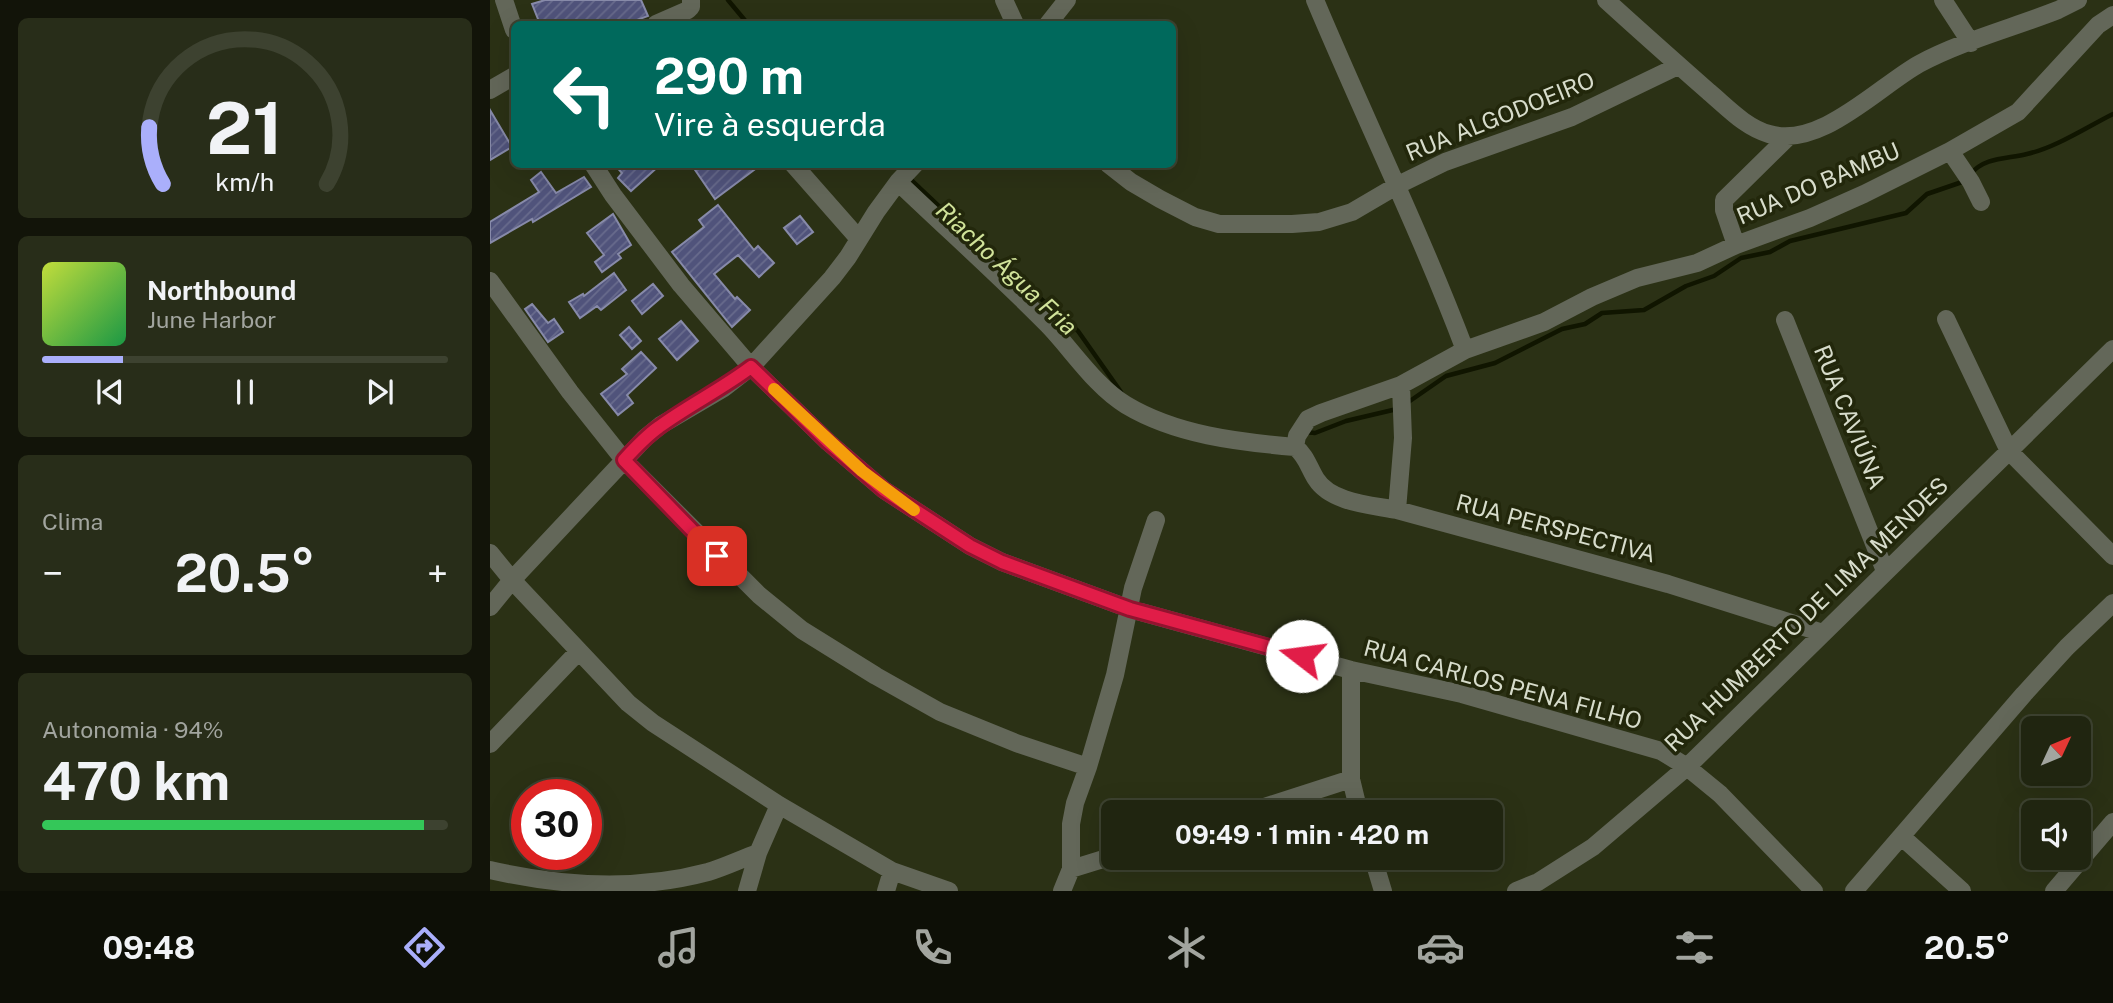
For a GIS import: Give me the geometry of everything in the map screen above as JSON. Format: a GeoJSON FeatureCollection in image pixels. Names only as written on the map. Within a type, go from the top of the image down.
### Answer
{"type":"FeatureCollection","features":[{"type":"Feature","properties":{"kind":"street"},"geometry":{"type":"LineString","coordinates":[[504,0],[511,21]]}},
{"type":"Feature","properties":{"kind":"street"},"geometry":{"type":"LineString","coordinates":[[1003,0],[1014,21]]}},
{"type":"Feature","properties":{"kind":"street"},"geometry":{"type":"LineString","coordinates":[[1050,21],[1067,0]]}},
{"type":"Feature","properties":{"kind":"street"},"geometry":{"type":"LineString","coordinates":[[1315,0],[1372,134],[1398,185],[1465,350]]}},
{"type":"Feature","properties":{"kind":"street"},"geometry":{"type":"LineString","coordinates":[[1606,0],[1744,123],[1773,135],[1788,137],[1839,119],[1920,64],[2078,0],[2106,20]]}},
{"type":"Feature","properties":{"kind":"street"},"geometry":{"type":"LineString","coordinates":[[1943,0],[1971,43]]}},
{"type":"Feature","properties":{"kind":"street"},"geometry":{"type":"LineString","coordinates":[[663,21],[688,10],[691,1]]}},
{"type":"Feature","properties":{"kind":"street","name":"RUA DO BAMBU"},"geometry":{"type":"LineString","coordinates":[[1788,137],[1724,200],[1724,210],[1736,245],[1810,218],[1950,152],[2018,112],[2106,20]]}},
{"type":"Feature","properties":{"kind":"street","name":"RUA ALGODOEIRO"},"geometry":{"type":"LineString","coordinates":[[1113,168],[1131,183],[1160,199],[1195,217],[1219,224],[1320,222],[1352,212],[1445,162],[1572,117],[1678,66]]}},
{"type":"Feature","properties":{"kind":"street"},"geometry":{"type":"LineString","coordinates":[[490,90],[511,78]]}},
{"type":"Feature","properties":{"kind":"street"},"geometry":{"type":"LineString","coordinates":[[1950,152],[1981,202]]}},
{"type":"Feature","properties":{"kind":"street","name":"RUA CARLOS PENA FILHO"},"geometry":{"type":"LineString","coordinates":[[596,168],[681,285],[751,367],[828,442],[877,484],[970,546],[1002,562],[1130,609],[1351,670],[1462,694],[1661,751],[1687,766],[1720,794],[1814,891]]}},
{"type":"Feature","properties":{"kind":"street"},"geometry":{"type":"LineString","coordinates":[[797,168],[859,239]]}},
{"type":"Feature","properties":{"kind":"street"},"geometry":{"type":"LineString","coordinates":[[490,607],[645,438],[661,425],[724,388],[751,367],[832,278],[899,181],[911,168]]}},
{"type":"Feature","properties":{"kind":"street"},"geometry":{"type":"LineString","coordinates":[[899,181],[1047,324],[1123,403],[1172,425],[1209,435],[1296,441],[1308,419],[1402,388],[1465,350],[1544,322],[1637,278],[1697,263],[1736,245]]}},
{"type":"Feature","properties":{"kind":"street"},"geometry":{"type":"LineString","coordinates":[[490,281],[570,393],[624,460],[732,571],[802,629],[876,676],[940,712],[1016,743],[1088,767]]}},
{"type":"Feature","properties":{"kind":"street"},"geometry":{"type":"LineString","coordinates":[[1945,319],[2009,451],[2113,556]]}},
{"type":"Feature","properties":{"kind":"street","name":"RUA CAVIÚNA"},"geometry":{"type":"LineString","coordinates":[[1785,320],[1885,572]]}},
{"type":"Feature","properties":{"kind":"street","name":"RUA HUMBERTO DE LIMA MENDES"},"geometry":{"type":"LineString","coordinates":[[1516,891],[1538,882],[1593,847],[1687,766],[2113,349]]}},
{"type":"Feature","properties":{"kind":"street"},"geometry":{"type":"LineString","coordinates":[[1397,510],[1402,388]]}},
{"type":"Feature","properties":{"kind":"street","name":"RUA PERSPECTIVA"},"geometry":{"type":"LineString","coordinates":[[1296,441],[1317,481],[1324,488],[1354,502],[1397,510],[1668,584],[1823,632]]}},
{"type":"Feature","properties":{"kind":"street"},"geometry":{"type":"LineString","coordinates":[[1062,891],[1070,869],[1070,824],[1075,803],[1115,675],[1133,588],[1156,520]]}},
{"type":"Feature","properties":{"kind":"street"},"geometry":{"type":"LineString","coordinates":[[490,553],[579,652],[628,703],[653,723],[779,805],[892,871],[949,891]]}},
{"type":"Feature","properties":{"kind":"street"},"geometry":{"type":"LineString","coordinates":[[1854,891],[2024,694],[2113,603]]}},
{"type":"Feature","properties":{"kind":"street"},"geometry":{"type":"LineString","coordinates":[[490,744],[579,652]]}},
{"type":"Feature","properties":{"kind":"street"},"geometry":{"type":"LineString","coordinates":[[1351,670],[1351,779],[1356,800]]}},
{"type":"Feature","properties":{"kind":"street"},"geometry":{"type":"LineString","coordinates":[[1286,800],[1351,779]]}},
{"type":"Feature","properties":{"kind":"street"},"geometry":{"type":"LineString","coordinates":[[747,891],[758,853],[779,805]]}},
{"type":"Feature","properties":{"kind":"street"},"geometry":{"type":"LineString","coordinates":[[2054,891],[2113,822]]}},
{"type":"Feature","properties":{"kind":"street"},"geometry":{"type":"LineString","coordinates":[[1902,837],[1962,891]]}},
{"type":"Feature","properties":{"kind":"street"},"geometry":{"type":"LineString","coordinates":[[490,870],[524,878],[583,886],[617,886],[686,878],[758,853]]}},
{"type":"Feature","properties":{"kind":"street"},"geometry":{"type":"LineString","coordinates":[[1070,869],[1101,860]]}},
{"type":"Feature","properties":{"kind":"street"},"geometry":{"type":"LineString","coordinates":[[1070,869],[1079,891]]}},
{"type":"Feature","properties":{"kind":"street"},"geometry":{"type":"LineString","coordinates":[[1377,870],[1383,891]]}},
{"type":"Feature","properties":{"kind":"street"},"geometry":{"type":"LineString","coordinates":[[886,891],[892,871]]}},
{"type":"Feature","properties":{"kind":"building"},"geometry":{"type":"Polygon","coordinates":[[[545,0],[641,0],[648,16],[634,21],[539,21],[532,4],[545,0]]]}},
{"type":"Feature","properties":{"kind":"building"},"geometry":{"type":"Polygon","coordinates":[[[490,110],[511,148],[490,160],[490,110]]]}},
{"type":"Feature","properties":{"kind":"building"},"geometry":{"type":"Polygon","coordinates":[[[618,168],[657,168],[631,191],[618,178],[622,173],[618,168]]]}},
{"type":"Feature","properties":{"kind":"building"},"geometry":{"type":"Polygon","coordinates":[[[694,168],[757,168],[715,199],[694,168]]]}},
{"type":"Feature","properties":{"kind":"building"},"geometry":{"type":"Polygon","coordinates":[[[541,172],[556,193],[584,177],[591,187],[533,222],[532,219],[490,243],[490,222],[539,192],[531,180],[541,172]]]}},
{"type":"Feature","properties":{"kind":"building"},"geometry":{"type":"Polygon","coordinates":[[[718,205],[754,250],[758,246],[774,263],[759,277],[738,255],[714,274],[735,299],[737,297],[750,310],[732,327],[672,252],[704,227],[699,220],[718,205]]]}},
{"type":"Feature","properties":{"kind":"building"},"geometry":{"type":"Polygon","coordinates":[[[613,214],[631,245],[618,254],[621,258],[602,272],[595,262],[604,255],[587,233],[613,214]]]}},
{"type":"Feature","properties":{"kind":"building"},"geometry":{"type":"Polygon","coordinates":[[[800,216],[813,232],[797,244],[784,228],[800,216]]]}},
{"type":"Feature","properties":{"kind":"building"},"geometry":{"type":"Polygon","coordinates":[[[614,273],[626,290],[601,310],[597,306],[580,318],[569,302],[583,294],[584,296],[614,273]]]}},
{"type":"Feature","properties":{"kind":"building"},"geometry":{"type":"Polygon","coordinates":[[[653,284],[663,296],[642,314],[632,301],[653,284]]]}},
{"type":"Feature","properties":{"kind":"building"},"geometry":{"type":"Polygon","coordinates":[[[532,304],[548,323],[554,319],[563,332],[548,342],[525,309],[532,304]]]}},
{"type":"Feature","properties":{"kind":"building"},"geometry":{"type":"Polygon","coordinates":[[[681,321],[698,341],[677,360],[659,339],[681,321]]]}},
{"type":"Feature","properties":{"kind":"building"},"geometry":{"type":"Polygon","coordinates":[[[629,327],[641,341],[632,349],[620,335],[629,327]]]}},
{"type":"Feature","properties":{"kind":"building"},"geometry":{"type":"Polygon","coordinates":[[[641,352],[656,368],[627,395],[633,403],[618,415],[601,394],[627,374],[622,369],[641,352]]]}},
{"type":"Feature","properties":{"kind":"waterway","name":"Riacho Água Fria"},"geometry":{"type":"LineString","coordinates":[[728,0],[746,21]]}},
{"type":"Feature","properties":{"kind":"waterway","name":"Riacho Água Fria"},"geometry":{"type":"LineString","coordinates":[[1971,174],[1983,164],[2049,147],[2113,114]]}},
{"type":"Feature","properties":{"kind":"waterway","name":"Riacho Água Fria"},"geometry":{"type":"LineString","coordinates":[[899,168],[903,172]]}},
{"type":"Feature","properties":{"kind":"waterway","name":"Riacho Água Fria"},"geometry":{"type":"LineString","coordinates":[[909,178],[995,259],[1078,331],[1121,392]]}},
{"type":"Feature","properties":{"kind":"waterway","name":"Riacho Água Fria"},"geometry":{"type":"LineString","coordinates":[[1407,403],[1446,376],[1495,363],[1562,329],[1585,324],[1602,313],[1644,310],[1686,286],[1714,276],[1741,258],[1770,252],[1790,241],[1906,213],[1927,194],[1965,181]]}},
{"type":"Feature","properties":{"kind":"waterway","name":"Riacho Água Fria"},"geometry":{"type":"LineString","coordinates":[[1304,432],[1315,433],[1346,421],[1397,409]]}},
{"type":"Feature","properties":{"kind":"slow traffic"},"geometry":{"type":"LineString","coordinates":[[774,389],[828,442],[884,490],[914,510]]}},
{"type":"Feature","properties":{"kind":"route"},"geometry":{"type":"LineString","coordinates":[[717,556],[624,460],[661,425],[724,388],[751,367],[828,442],[884,490],[970,546],[1002,562],[1130,609],[1302,656]]}}]}
